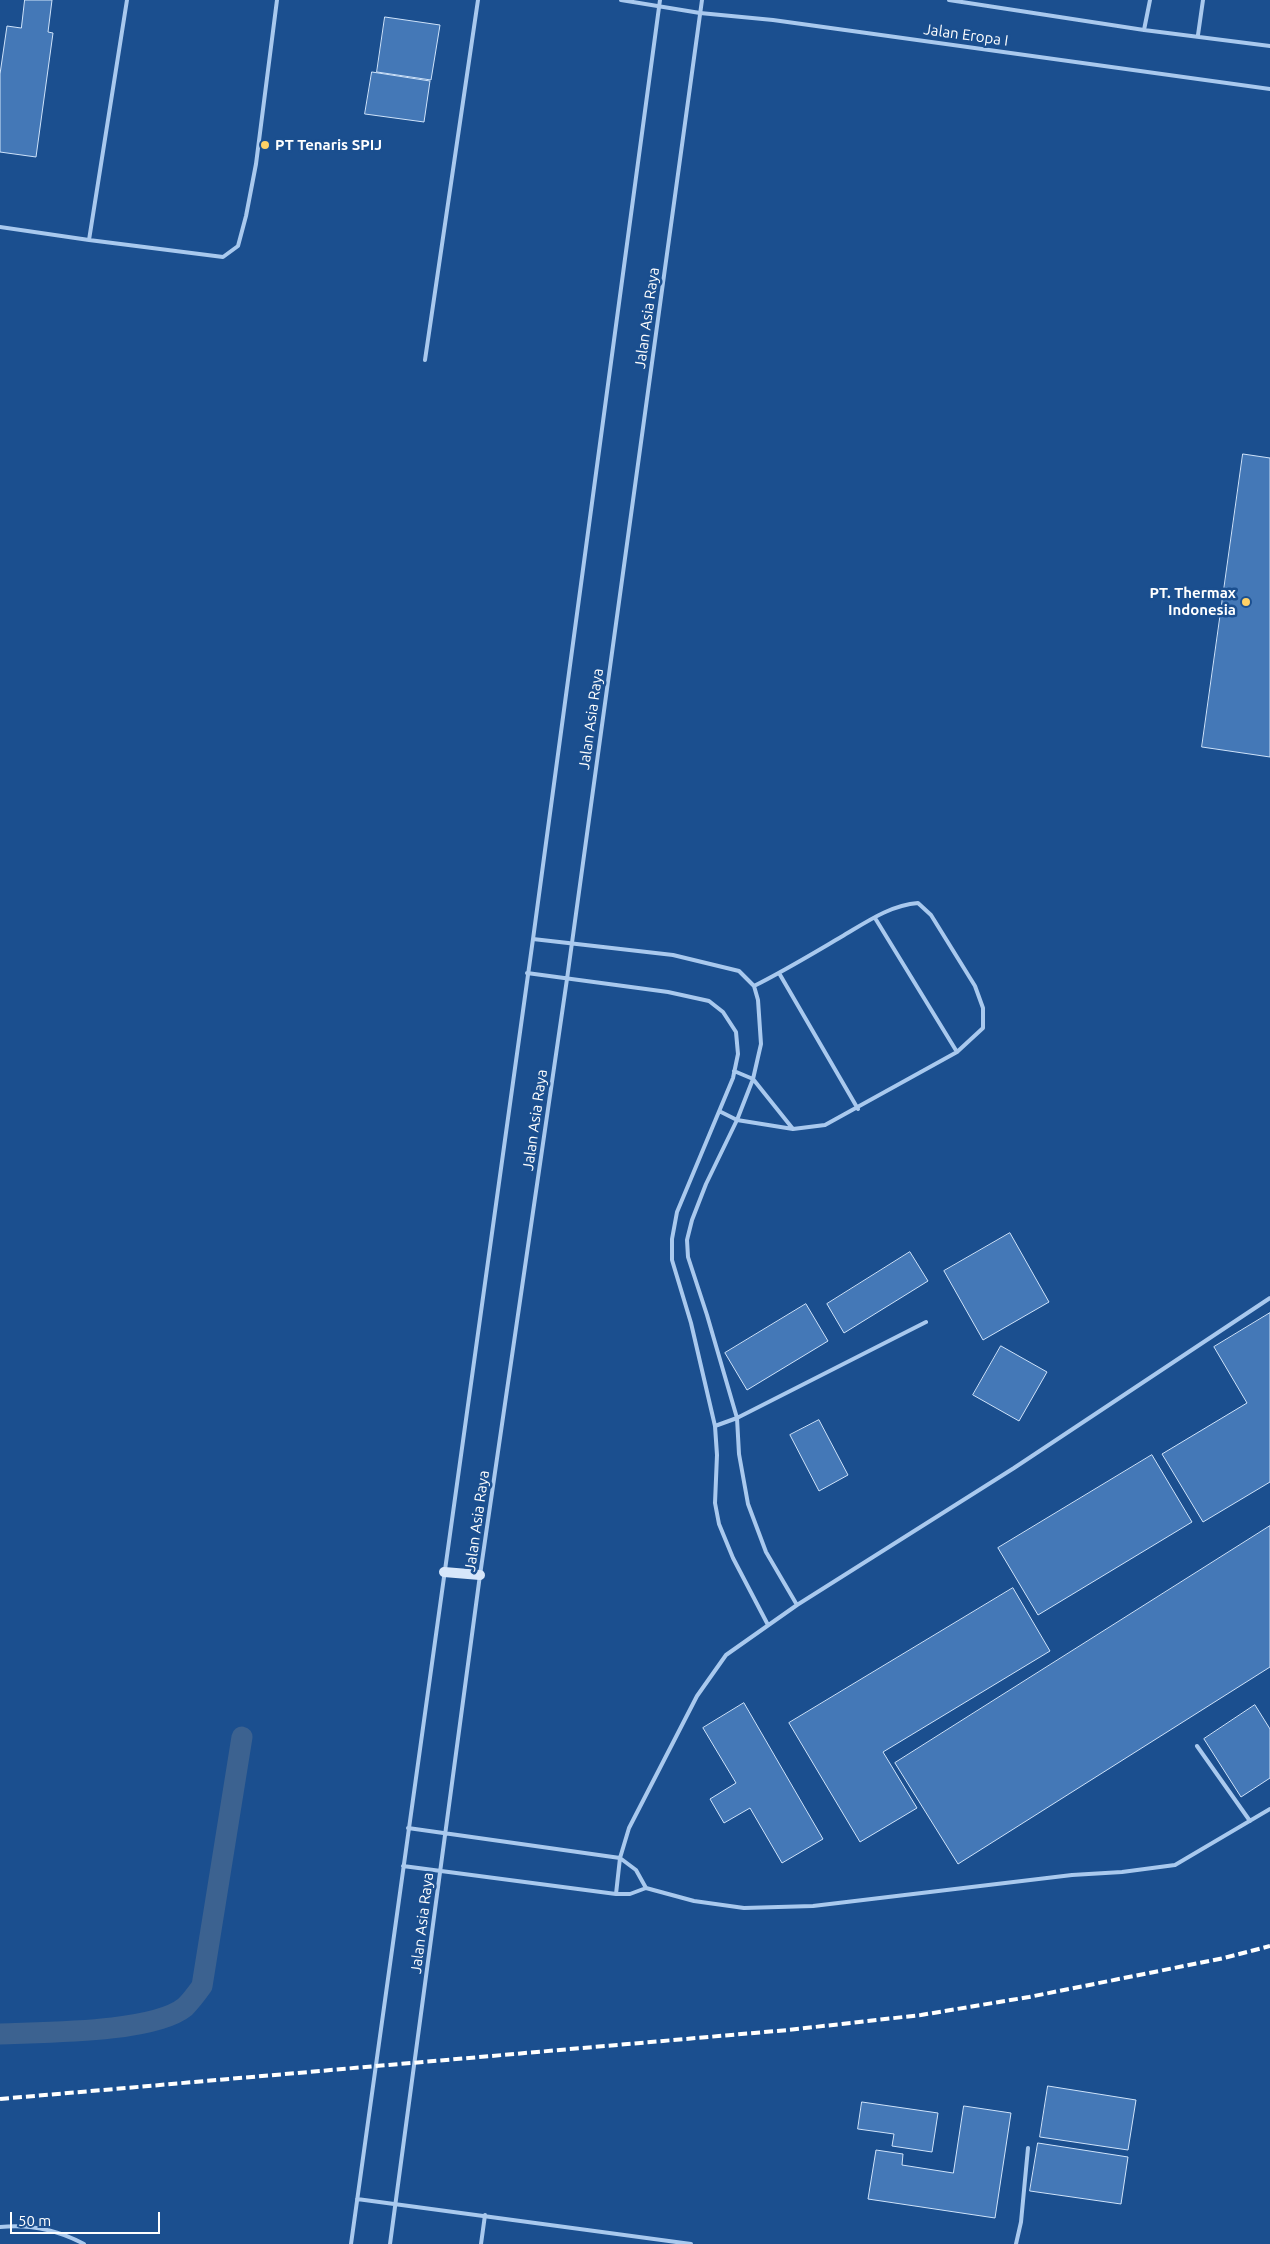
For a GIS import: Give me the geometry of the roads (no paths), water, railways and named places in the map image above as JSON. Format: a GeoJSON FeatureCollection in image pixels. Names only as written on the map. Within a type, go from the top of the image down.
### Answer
{"type":"FeatureCollection","features":[{"type":"Feature","properties":{"kind":"street"},"geometry":{"type":"LineString","coordinates":[[444,1572],[480,1575]]}},
{"type":"Feature","properties":{"kind":"lane"},"geometry":{"type":"LineString","coordinates":[[89,240],[127,0]]}},
{"type":"Feature","properties":{"kind":"lane"},"geometry":{"type":"LineString","coordinates":[[0,228],[223,257],[238,246],[256,164],[277,0]]}},
{"type":"Feature","properties":{"kind":"lane"},"geometry":{"type":"LineString","coordinates":[[425,360],[478,0]]}},
{"type":"Feature","properties":{"kind":"lane","name":"Jalan Eropa I"},"geometry":{"type":"LineString","coordinates":[[621,0],[700,13],[773,20],[1270,89]]}},
{"type":"Feature","properties":{"kind":"lane","name":"Jalan Asia Raya"},"geometry":{"type":"LineString","coordinates":[[351,2244],[660,0]]}},
{"type":"Feature","properties":{"kind":"lane","name":"Jalan Asia Raya"},"geometry":{"type":"LineString","coordinates":[[390,2244],[480,1575],[567,979],[702,0]]}},
{"type":"Feature","properties":{"kind":"lane"},"geometry":{"type":"LineString","coordinates":[[949,0],[1144,30],[1198,35],[1270,46]]}},
{"type":"Feature","properties":{"kind":"lane"},"geometry":{"type":"LineString","coordinates":[[1144,30],[1150,0]]}},
{"type":"Feature","properties":{"kind":"lane"},"geometry":{"type":"LineString","coordinates":[[1198,35],[1203,0]]}},
{"type":"Feature","properties":{"kind":"lane"},"geometry":{"type":"LineString","coordinates":[[721,1112],[737,1120],[793,1129],[825,1125],[858,1109],[957,1052],[983,1028],[983,1008],[970,978],[931,915],[918,903],[902,904],[754,986]]}},
{"type":"Feature","properties":{"kind":"lane"},"geometry":{"type":"LineString","coordinates":[[875,918],[957,1052]]}},
{"type":"Feature","properties":{"kind":"lane"},"geometry":{"type":"LineString","coordinates":[[532,939],[672,955],[739,971],[754,986],[758,1000],[761,1044],[753,1079],[737,1120],[706,1184],[692,1220],[688,1240],[688,1257],[737,1418],[739,1454],[748,1504],[766,1552],[797,1605]]}},
{"type":"Feature","properties":{"kind":"lane"},"geometry":{"type":"LineString","coordinates":[[779,973],[858,1109]]}},
{"type":"Feature","properties":{"kind":"lane"},"geometry":{"type":"LineString","coordinates":[[527,974],[630,986],[709,1001],[723,1012],[736,1032],[738,1054],[734,1071],[721,1112],[677,1212],[672,1239],[672,1260],[691,1323],[715,1426],[717,1455],[715,1503],[719,1524],[733,1558],[768,1625]]}},
{"type":"Feature","properties":{"kind":"lane"},"geometry":{"type":"LineString","coordinates":[[734,1071],[753,1079],[793,1129]]}},
{"type":"Feature","properties":{"kind":"lane"},"geometry":{"type":"LineString","coordinates":[[616,1894],[620,1858],[629,1828],[697,1696],[726,1655],[797,1605],[1014,1468],[1270,1298]]}},
{"type":"Feature","properties":{"kind":"lane"},"geometry":{"type":"LineString","coordinates":[[715,1426],[737,1418],[926,1322]]}},
{"type":"Feature","properties":{"kind":"lane"},"geometry":{"type":"LineString","coordinates":[[1197,1746],[1250,1821]]}},
{"type":"Feature","properties":{"kind":"lane"},"geometry":{"type":"LineString","coordinates":[[403,1866],[616,1894],[630,1894],[646,1888],[694,1901],[744,1908],[813,1906],[1072,1875],[1122,1872],[1175,1865],[1270,1809]]}},
{"type":"Feature","properties":{"kind":"lane"},"geometry":{"type":"LineString","coordinates":[[408,1828],[620,1858],[636,1870],[646,1888]]}},
{"type":"Feature","properties":{"kind":"lane"},"geometry":{"type":"LineString","coordinates":[[1016,2244],[1021,2222],[1028,2148]]}},
{"type":"Feature","properties":{"kind":"lane"},"geometry":{"type":"LineString","coordinates":[[357,2199],[396,2202],[691,2244]]}},
{"type":"Feature","properties":{"kind":"lane"},"geometry":{"type":"LineString","coordinates":[[481,2244],[485,2215]]}},
{"type":"Feature","properties":{"kind":"lane"},"geometry":{"type":"LineString","coordinates":[[0,2227],[19,2225],[64,2234],[84,2244]]}},
{"type":"Feature","properties":{"kind":"waterway"},"geometry":{"type":"LineString","coordinates":[[0,2034],[97,2030],[149,2022],[170,2016],[185,2007],[192,2000],[202,1986],[242,1737]]}},
{"type":"Feature","properties":{"kind":"railway"},"geometry":{"type":"LineString","coordinates":[[0,2099],[788,2030],[921,2015],[1029,1997],[1224,1958],[1270,1946]]}},
{"type":"Feature","properties":{"kind":"place","name":"PT Tenaris SPIJ"},"geometry":{"type":"Point","coordinates":[265,145]}},
{"type":"Feature","properties":{"kind":"place","name":"PT. Thermax Indonesia"},"geometry":{"type":"Point","coordinates":[1246,602]}}]}
